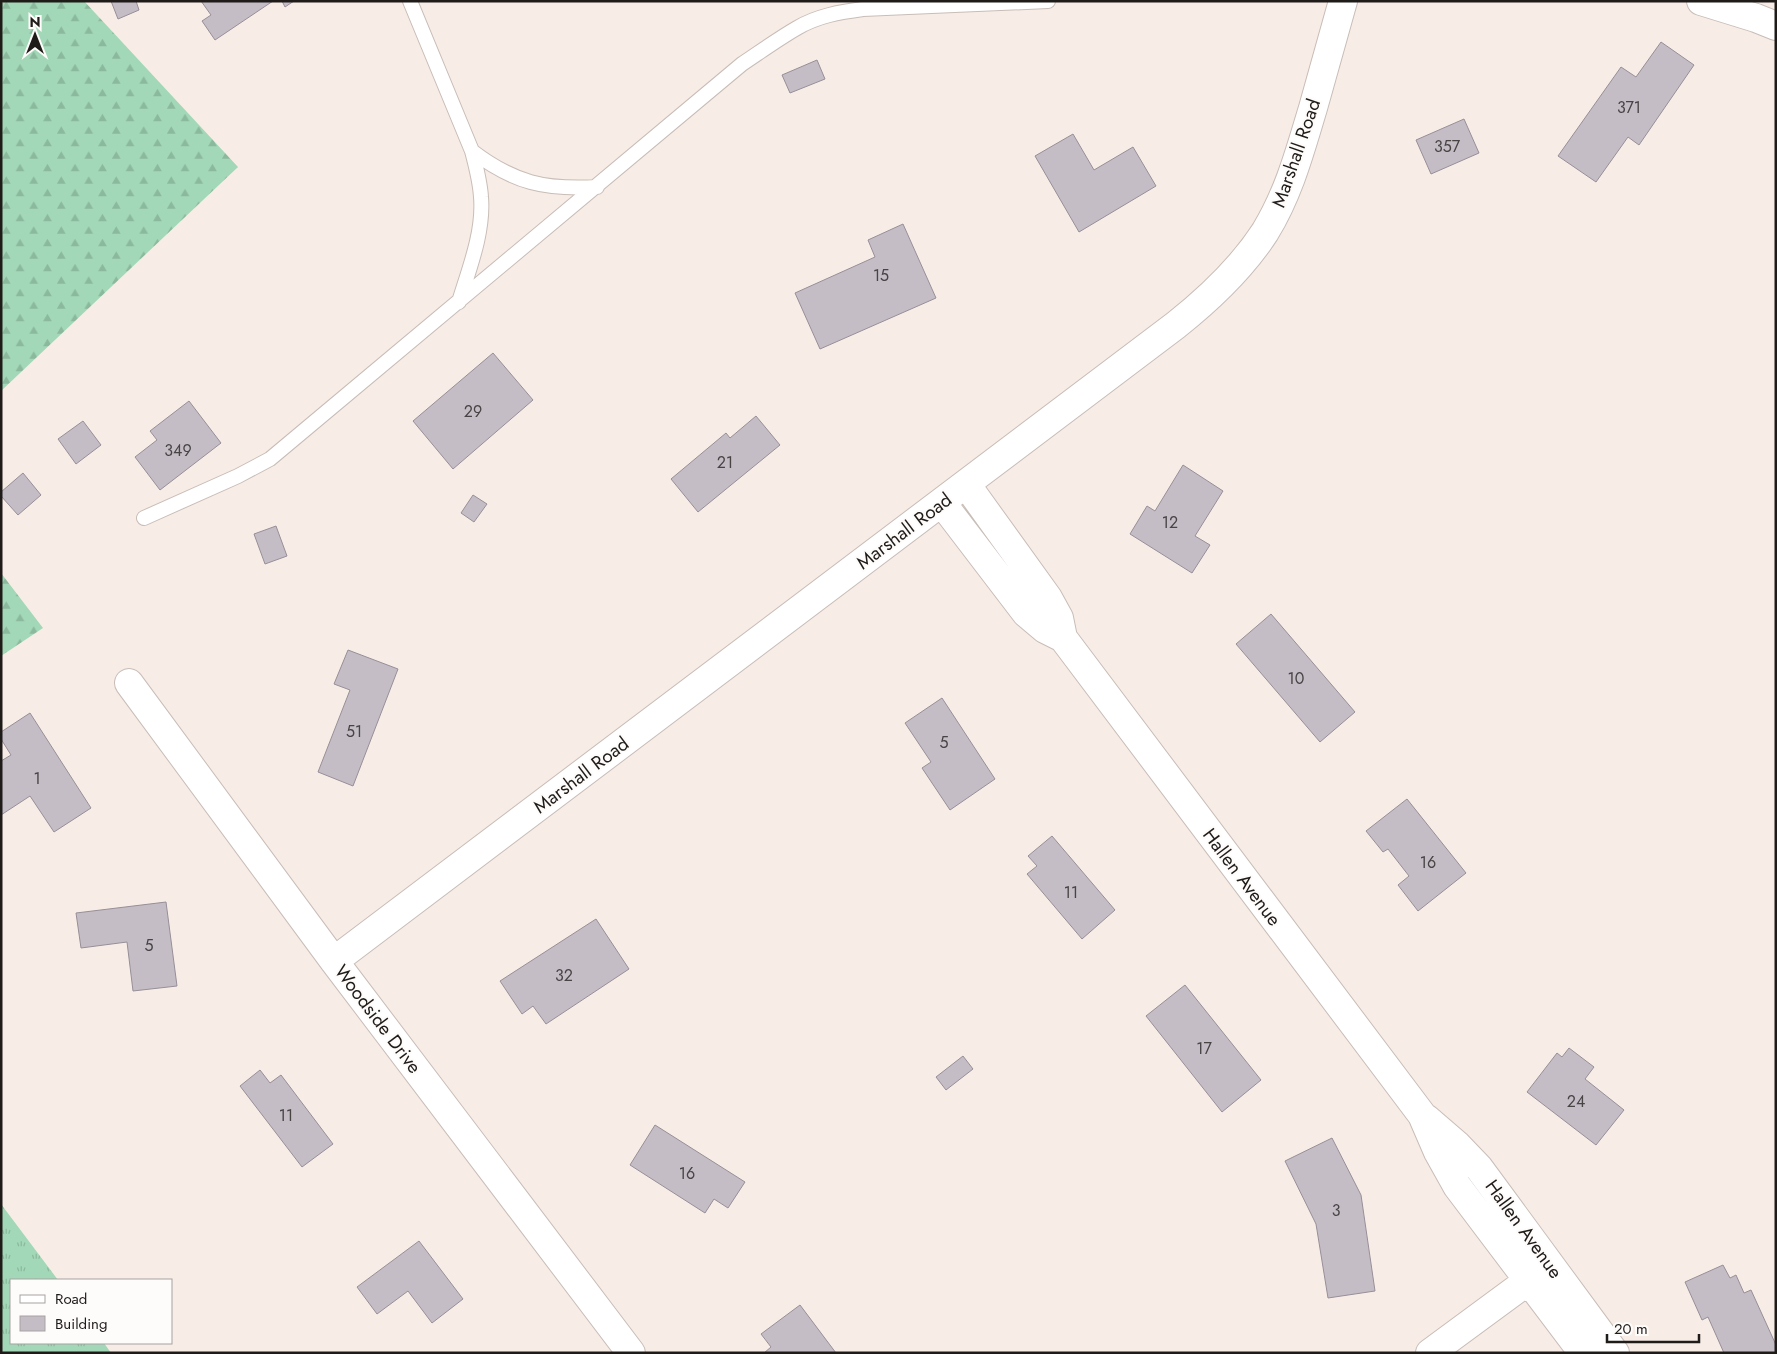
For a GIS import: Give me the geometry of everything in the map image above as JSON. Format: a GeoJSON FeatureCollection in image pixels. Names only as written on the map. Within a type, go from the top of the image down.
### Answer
{"type":"FeatureCollection","features":[{"type":"Feature","properties":{"kind":"street","name":"Marshall Road"},"geometry":{"type":"LineString","coordinates":[[334,961],[942,503],[1176,325],[1216,292],[1233,274],[1264,232],[1286,191],[1301,148],[1343,1]]}},
{"type":"Feature","properties":{"kind":"street"},"geometry":{"type":"LineString","coordinates":[[1701,1],[1776,26]]}},
{"type":"Feature","properties":{"kind":"street","name":"Hallen Avenue"},"geometry":{"type":"LineString","coordinates":[[966,484],[1048,598],[1059,618],[1063,638]]}},
{"type":"Feature","properties":{"kind":"street","name":"Hallen Avenue"},"geometry":{"type":"LineString","coordinates":[[942,503],[1026,613],[1044,628],[1063,638],[1422,1115],[1438,1152],[1457,1186],[1583,1353]]}},
{"type":"Feature","properties":{"kind":"street","name":"Woodside Drive"},"geometry":{"type":"LineString","coordinates":[[129,683],[334,961],[631,1353]]}},
{"type":"Feature","properties":{"kind":"street","name":"Hallen Avenue"},"geometry":{"type":"LineString","coordinates":[[1422,1115],[1449,1137],[1479,1168],[1615,1353]]}},
{"type":"Feature","properties":{"kind":"street"},"geometry":{"type":"LineString","coordinates":[[1430,1353],[1550,1265]]}},
{"type":"Feature","properties":{"kind":"lane"},"geometry":{"type":"LineString","coordinates":[[410,1],[472,152],[478,173],[482,198],[479,228],[459,302]]}},
{"type":"Feature","properties":{"kind":"lane"},"geometry":{"type":"LineString","coordinates":[[144,518],[238,476],[270,459],[742,64],[797,28],[816,19],[840,12],[863,9],[1048,1]]}},
{"type":"Feature","properties":{"kind":"lane"},"geometry":{"type":"LineString","coordinates":[[472,152],[512,177],[558,187],[597,187]]}},
{"type":"Feature","properties":{"kind":"green space"},"geometry":{"type":"Polygon","coordinates":[[[7,1],[84,1],[238,167],[1,391],[1,3],[7,1]]]}},
{"type":"Feature","properties":{"kind":"green space"},"geometry":{"type":"Polygon","coordinates":[[[1,573],[43,628],[1,656],[1,573]]]}},
{"type":"Feature","properties":{"kind":"green space"},"geometry":{"type":"Polygon","coordinates":[[[1,1204],[57,1279],[10,1279],[10,1344],[105,1344],[111,1353],[1,1353],[1,1204]]]}},
{"type":"Feature","properties":{"kind":"building"},"geometry":{"type":"Polygon","coordinates":[[[111,1],[136,1],[139,10],[118,19],[111,1]]]}},
{"type":"Feature","properties":{"kind":"building"},"geometry":{"type":"Polygon","coordinates":[[[201,1],[273,1],[215,40],[202,21],[211,15],[201,1]]]}},
{"type":"Feature","properties":{"kind":"building"},"geometry":{"type":"Polygon","coordinates":[[[282,1],[294,1],[285,7],[282,1]]]}},
{"type":"Feature","properties":{"kind":"building"},"geometry":{"type":"Polygon","coordinates":[[[1661,42],[1694,65],[1639,145],[1628,137],[1596,182],[1558,156],[1621,67],[1636,77],[1661,42]]]}},
{"type":"Feature","properties":{"kind":"building"},"geometry":{"type":"Polygon","coordinates":[[[817,60],[825,79],[790,93],[782,75],[817,60]]]}},
{"type":"Feature","properties":{"kind":"building"},"geometry":{"type":"Polygon","coordinates":[[[1464,119],[1479,153],[1431,174],[1416,140],[1464,119]]]}},
{"type":"Feature","properties":{"kind":"building"},"geometry":{"type":"Polygon","coordinates":[[[1073,134],[1094,170],[1133,147],[1156,186],[1079,232],[1035,156],[1073,134]]]}},
{"type":"Feature","properties":{"kind":"building"},"geometry":{"type":"Polygon","coordinates":[[[903,224],[936,298],[820,349],[795,293],[875,257],[868,240],[903,224]]]}},
{"type":"Feature","properties":{"kind":"building"},"geometry":{"type":"Polygon","coordinates":[[[493,353],[533,400],[453,469],[413,421],[493,353]]]}},
{"type":"Feature","properties":{"kind":"building"},"geometry":{"type":"Polygon","coordinates":[[[189,401],[221,443],[160,490],[135,457],[157,440],[150,431],[189,401]]]}},
{"type":"Feature","properties":{"kind":"building"},"geometry":{"type":"Polygon","coordinates":[[[756,416],[780,445],[698,512],[671,479],[726,433],[730,438],[756,416]]]}},
{"type":"Feature","properties":{"kind":"building"},"geometry":{"type":"Polygon","coordinates":[[[83,421],[101,445],[76,464],[58,439],[83,421]]]}},
{"type":"Feature","properties":{"kind":"building"},"geometry":{"type":"Polygon","coordinates":[[[1183,465],[1223,491],[1195,536],[1210,545],[1192,573],[1130,534],[1147,506],[1155,511],[1183,465]]]}},
{"type":"Feature","properties":{"kind":"building"},"geometry":{"type":"Polygon","coordinates":[[[23,473],[41,495],[18,515],[1,496],[1,492],[23,473]]]}},
{"type":"Feature","properties":{"kind":"building"},"geometry":{"type":"Polygon","coordinates":[[[473,495],[487,504],[474,522],[461,513],[473,495]]]}},
{"type":"Feature","properties":{"kind":"building"},"geometry":{"type":"Polygon","coordinates":[[[276,526],[287,556],[265,564],[254,534],[276,526]]]}},
{"type":"Feature","properties":{"kind":"building"},"geometry":{"type":"Polygon","coordinates":[[[1271,614],[1355,712],[1320,742],[1236,644],[1271,614]]]}},
{"type":"Feature","properties":{"kind":"building"},"geometry":{"type":"Polygon","coordinates":[[[348,650],[398,669],[353,786],[318,772],[350,690],[334,684],[348,650]]]}},
{"type":"Feature","properties":{"kind":"building"},"geometry":{"type":"Polygon","coordinates":[[[942,698],[995,779],[950,810],[922,768],[931,762],[905,723],[942,698]]]}},
{"type":"Feature","properties":{"kind":"building"},"geometry":{"type":"Polygon","coordinates":[[[30,713],[91,808],[54,832],[30,796],[1,815],[1,761],[11,755],[1,739],[1,732],[30,713]]]}},
{"type":"Feature","properties":{"kind":"building"},"geometry":{"type":"Polygon","coordinates":[[[1407,799],[1466,873],[1418,911],[1398,885],[1409,876],[1388,849],[1383,852],[1366,831],[1407,799]]]}},
{"type":"Feature","properties":{"kind":"building"},"geometry":{"type":"Polygon","coordinates":[[[1052,836],[1115,910],[1082,939],[1027,874],[1037,866],[1028,856],[1052,836]]]}},
{"type":"Feature","properties":{"kind":"building"},"geometry":{"type":"Polygon","coordinates":[[[166,902],[177,986],[133,991],[127,942],[81,948],[76,913],[166,902]]]}},
{"type":"Feature","properties":{"kind":"building"},"geometry":{"type":"Polygon","coordinates":[[[596,919],[629,969],[546,1024],[533,1006],[522,1014],[500,981],[596,919]]]}},
{"type":"Feature","properties":{"kind":"building"},"geometry":{"type":"Polygon","coordinates":[[[1185,985],[1261,1080],[1222,1112],[1146,1016],[1185,985]]]}},
{"type":"Feature","properties":{"kind":"building"},"geometry":{"type":"Polygon","coordinates":[[[1569,1048],[1594,1067],[1585,1079],[1624,1110],[1596,1145],[1527,1092],[1557,1053],[1562,1057],[1569,1048]]]}},
{"type":"Feature","properties":{"kind":"building"},"geometry":{"type":"Polygon","coordinates":[[[963,1056],[973,1069],[946,1090],[936,1077],[963,1056]]]}},
{"type":"Feature","properties":{"kind":"building"},"geometry":{"type":"Polygon","coordinates":[[[260,1070],[270,1083],[281,1075],[333,1144],[302,1167],[240,1086],[260,1070]]]}},
{"type":"Feature","properties":{"kind":"building"},"geometry":{"type":"Polygon","coordinates":[[[655,1125],[745,1182],[728,1208],[714,1199],[705,1213],[630,1165],[655,1125]]]}},
{"type":"Feature","properties":{"kind":"building"},"geometry":{"type":"Polygon","coordinates":[[[1332,1138],[1361,1195],[1375,1291],[1328,1298],[1316,1224],[1285,1161],[1332,1138]]]}},
{"type":"Feature","properties":{"kind":"building"},"geometry":{"type":"Polygon","coordinates":[[[419,1241],[463,1299],[432,1323],[408,1291],[377,1314],[357,1287],[419,1241]]]}},
{"type":"Feature","properties":{"kind":"building"},"geometry":{"type":"Polygon","coordinates":[[[1723,1265],[1730,1278],[1736,1275],[1744,1293],[1751,1290],[1776,1345],[1776,1353],[1724,1353],[1708,1317],[1702,1320],[1685,1282],[1723,1265]]]}},
{"type":"Feature","properties":{"kind":"building"},"geometry":{"type":"Polygon","coordinates":[[[800,1305],[836,1353],[764,1353],[771,1347],[761,1334],[800,1305]]]}}]}
